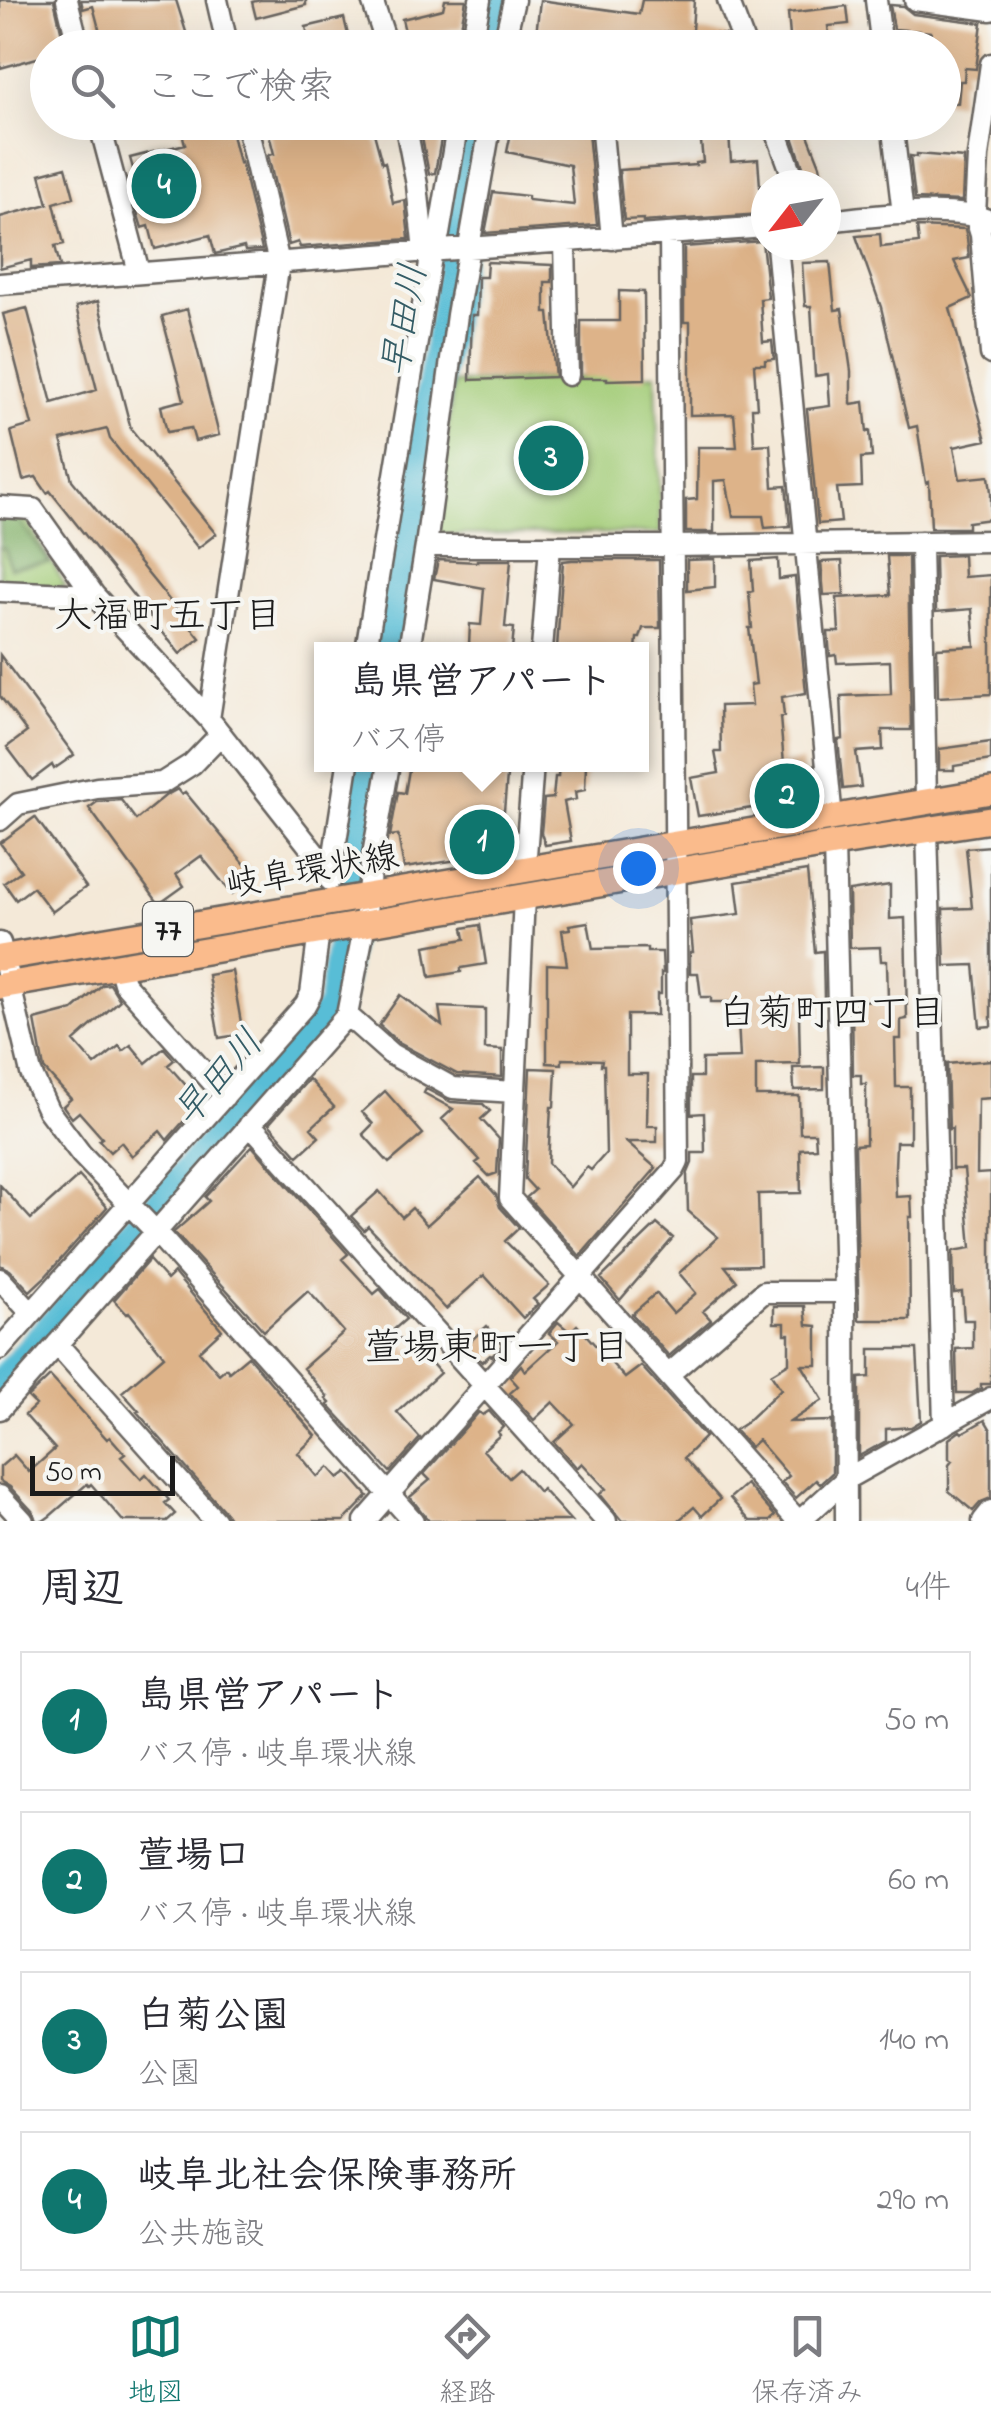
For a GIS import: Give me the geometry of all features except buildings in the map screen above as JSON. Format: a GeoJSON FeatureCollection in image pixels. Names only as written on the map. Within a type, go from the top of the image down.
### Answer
{"type":"FeatureCollection","features":[{"type":"Feature","properties":{"kind":"main road","name":"岐阜環状線"},"geometry":{"type":"LineString","coordinates":[[6,985],[676,872],[833,832],[926,802],[991,792]]}},
{"type":"Feature","properties":{"kind":"main road","name":"岐阜環状線"},"geometry":{"type":"LineString","coordinates":[[1,953],[676,845],[833,832],[927,830],[991,820]]}},
{"type":"Feature","properties":{"kind":"street"},"geometry":{"type":"LineString","coordinates":[[66,0],[74,30]]}},
{"type":"Feature","properties":{"kind":"street"},"geometry":{"type":"LineString","coordinates":[[217,0],[224,30]]}},
{"type":"Feature","properties":{"kind":"street"},"geometry":{"type":"LineString","coordinates":[[372,0],[382,30]]}},
{"type":"Feature","properties":{"kind":"street"},"geometry":{"type":"LineString","coordinates":[[474,30],[480,0]]}},
{"type":"Feature","properties":{"kind":"street"},"geometry":{"type":"LineString","coordinates":[[507,30],[514,0]]}},
{"type":"Feature","properties":{"kind":"street"},"geometry":{"type":"LineString","coordinates":[[728,0],[739,30]]}},
{"type":"Feature","properties":{"kind":"street"},"geometry":{"type":"LineString","coordinates":[[876,0],[880,30]]}},
{"type":"Feature","properties":{"kind":"street"},"geometry":{"type":"LineString","coordinates":[[916,0],[991,10]]}},
{"type":"Feature","properties":{"kind":"street"},"geometry":{"type":"LineString","coordinates":[[991,64],[978,156],[991,354]]}},
{"type":"Feature","properties":{"kind":"street"},"geometry":{"type":"LineString","coordinates":[[104,140],[139,272]]}},
{"type":"Feature","properties":{"kind":"street"},"geometry":{"type":"LineString","coordinates":[[0,820],[18,804],[97,788],[162,783],[192,764],[215,727],[279,262],[250,140]]}},
{"type":"Feature","properties":{"kind":"street"},"geometry":{"type":"LineString","coordinates":[[409,140],[417,185],[447,250],[426,546],[409,642]]}},
{"type":"Feature","properties":{"kind":"street"},"geometry":{"type":"LineString","coordinates":[[447,250],[439,234],[455,140]]}},
{"type":"Feature","properties":{"kind":"street"},"geometry":{"type":"LineString","coordinates":[[368,642],[447,250],[485,140]]}},
{"type":"Feature","properties":{"kind":"street"},"geometry":{"type":"LineString","coordinates":[[602,140],[612,239]]}},
{"type":"Feature","properties":{"kind":"street"},"geometry":{"type":"LineString","coordinates":[[780,140],[791,170]]}},
{"type":"Feature","properties":{"kind":"street"},"geometry":{"type":"LineString","coordinates":[[894,140],[903,214]]}},
{"type":"Feature","properties":{"kind":"street"},"geometry":{"type":"LineString","coordinates":[[841,220],[903,214],[983,218]]}},
{"type":"Feature","properties":{"kind":"street"},"geometry":{"type":"LineString","coordinates":[[0,284],[751,228]]}},
{"type":"Feature","properties":{"kind":"street"},"geometry":{"type":"LineString","coordinates":[[365,1521],[678,1162],[670,234]]}},
{"type":"Feature","properties":{"kind":"street"},"geometry":{"type":"LineString","coordinates":[[565,242],[568,375]]}},
{"type":"Feature","properties":{"kind":"street"},"geometry":{"type":"LineString","coordinates":[[778,260],[833,832],[846,1521]]}},
{"type":"Feature","properties":{"kind":"street"},"geometry":{"type":"LineString","coordinates":[[0,508],[34,508],[94,595],[215,727],[331,874]]}},
{"type":"Feature","properties":{"kind":"street"},"geometry":{"type":"LineString","coordinates":[[426,546],[991,541]]}},
{"type":"Feature","properties":{"kind":"street"},"geometry":{"type":"LineString","coordinates":[[921,542],[926,802]]}},
{"type":"Feature","properties":{"kind":"street"},"geometry":{"type":"LineString","coordinates":[[543,642],[550,546]]}},
{"type":"Feature","properties":{"kind":"street"},"geometry":{"type":"LineString","coordinates":[[0,592],[94,595]]}},
{"type":"Feature","properties":{"kind":"street"},"geometry":{"type":"LineString","coordinates":[[329,901],[347,772]]}},
{"type":"Feature","properties":{"kind":"street"},"geometry":{"type":"LineString","coordinates":[[0,1410],[153,1229],[346,1015],[387,772]]}},
{"type":"Feature","properties":{"kind":"street"},"geometry":{"type":"LineString","coordinates":[[526,868],[532,772]]}},
{"type":"Feature","properties":{"kind":"street"},"geometry":{"type":"LineString","coordinates":[[927,830],[944,1424]]}},
{"type":"Feature","properties":{"kind":"street"},"geometry":{"type":"LineString","coordinates":[[524,897],[510,1198],[799,1521],[846,1479],[991,1398]]}},
{"type":"Feature","properties":{"kind":"street"},"geometry":{"type":"LineString","coordinates":[[0,1349],[131,1207],[305,1005],[311,994],[323,930]]}},
{"type":"Feature","properties":{"kind":"street"},"geometry":{"type":"LineString","coordinates":[[1,953],[6,985],[32,1073],[48,1110],[81,1154],[153,1229],[413,1521]]}},
{"type":"Feature","properties":{"kind":"street"},"geometry":{"type":"LineString","coordinates":[[119,966],[124,983],[224,1096]]}},
{"type":"Feature","properties":{"kind":"street"},"geometry":{"type":"LineString","coordinates":[[346,1015],[391,1054],[453,1088],[514,1092]]}},
{"type":"Feature","properties":{"kind":"street"},"geometry":{"type":"LineString","coordinates":[[250,1124],[606,1521]]}},
{"type":"Feature","properties":{"kind":"street"},"geometry":{"type":"LineString","coordinates":[[0,1278],[31,1313]]}},
{"type":"Feature","properties":{"kind":"street"},"geometry":{"type":"LineString","coordinates":[[668,1375],[764,1292],[844,1292]]}},
{"type":"Feature","properties":{"kind":"street"},"geometry":{"type":"LineString","coordinates":[[57,1344],[215,1521]]}},
{"type":"Feature","properties":{"kind":"street"},"geometry":{"type":"LineString","coordinates":[[0,1496],[22,1521]]}},
{"type":"Feature","properties":{"kind":"street"},"geometry":{"type":"LineString","coordinates":[[983,1521],[991,1511]]}},
{"type":"Feature","properties":{"kind":"green space"},"geometry":{"type":"Polygon","coordinates":[[[656,374],[661,533],[434,535],[454,383],[656,374]]]}},
{"type":"Feature","properties":{"kind":"green space"},"geometry":{"type":"Polygon","coordinates":[[[0,509],[22,511],[66,587],[0,588],[0,509]]]}},
{"type":"Feature","properties":{"kind":"green space"},"geometry":{"type":"Polygon","coordinates":[[[0,517],[19,520],[50,563],[10,568],[5,549],[0,548],[0,517]]]}},
{"type":"Feature","properties":{"kind":"waterway","name":"早田川"},"geometry":{"type":"LineString","coordinates":[[495,30],[500,0]]}},
{"type":"Feature","properties":{"kind":"waterway","name":"早田川"},"geometry":{"type":"LineString","coordinates":[[391,642],[476,140]]}},
{"type":"Feature","properties":{"kind":"waterway","name":"早田川"},"geometry":{"type":"LineString","coordinates":[[0,1387],[334,1009],[370,772]]}},
{"type":"Feature","properties":{"kind":"place","name":"岐阜北社会保険事務所"},"geometry":{"type":"Point","coordinates":[164,186]}},
{"type":"Feature","properties":{"kind":"place","name":"白菊公園"},"geometry":{"type":"Point","coordinates":[551,458]}},
{"type":"Feature","properties":{"kind":"place","name":"萱場口"},"geometry":{"type":"Point","coordinates":[787,796]}},
{"type":"Feature","properties":{"kind":"place","name":"島県営アパート"},"geometry":{"type":"Point","coordinates":[482,842]}},
{"type":"Feature","properties":{"kind":"district","name":"大福町五丁目"},"geometry":{"type":"Point","coordinates":[168,614]}},
{"type":"Feature","properties":{"kind":"district","name":"白菊町四丁目"},"geometry":{"type":"Point","coordinates":[832,1012]}},
{"type":"Feature","properties":{"kind":"district","name":"萱場東町一丁目"},"geometry":{"type":"Point","coordinates":[497,1346]}}]}
